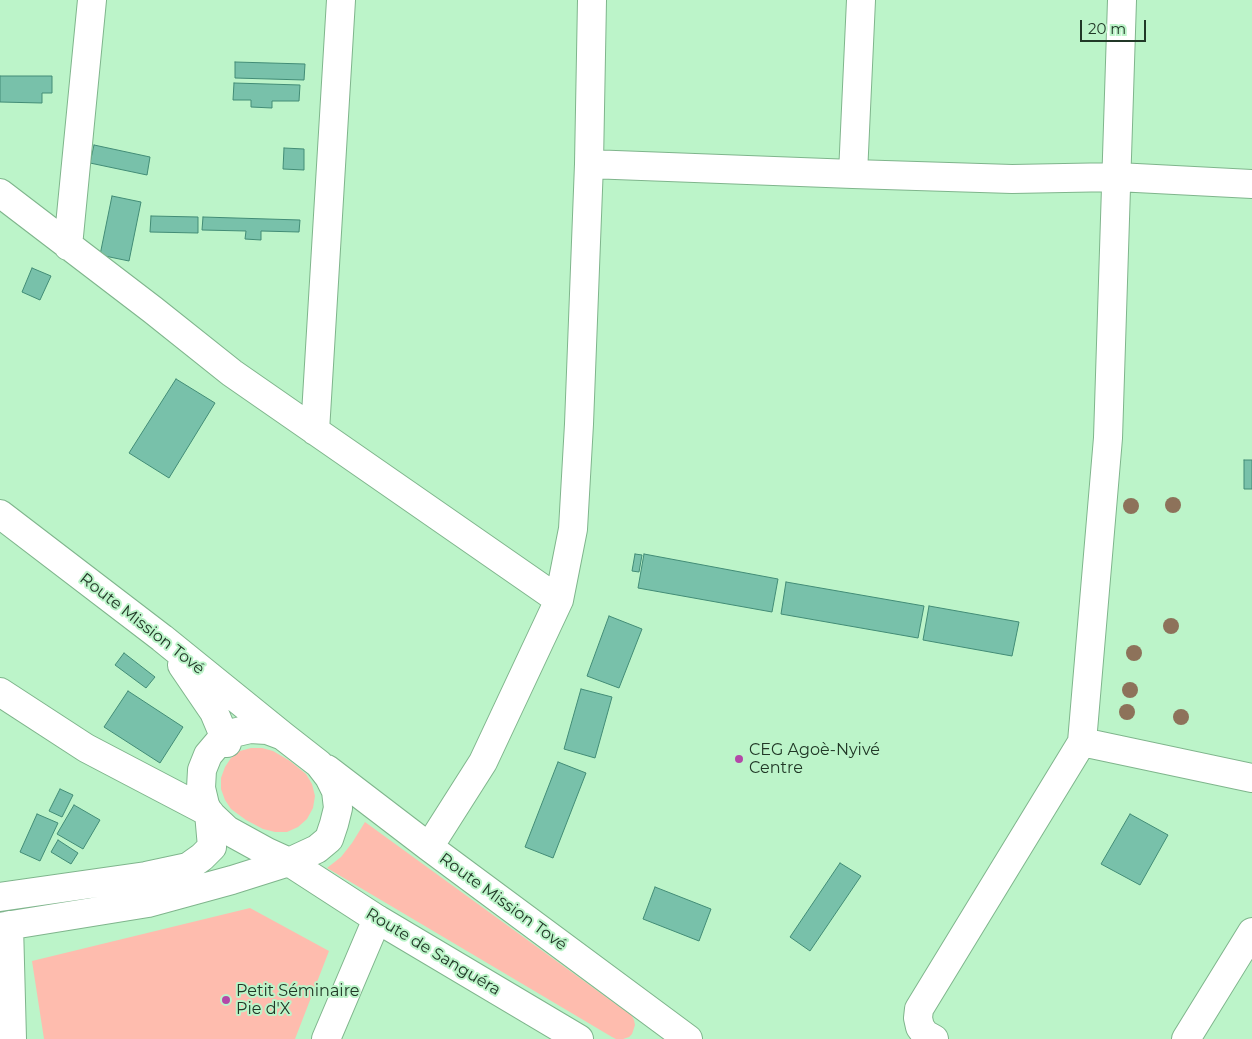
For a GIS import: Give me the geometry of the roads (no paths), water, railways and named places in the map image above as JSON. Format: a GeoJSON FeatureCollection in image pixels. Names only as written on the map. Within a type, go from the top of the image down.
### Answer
{"type":"FeatureCollection","features":[{"type":"Feature","properties":{"kind":"street"},"geometry":{"type":"LineString","coordinates":[[68,246],[92,0]]}},
{"type":"Feature","properties":{"kind":"street"},"geometry":{"type":"LineString","coordinates":[[315,431],[341,0]]}},
{"type":"Feature","properties":{"kind":"street"},"geometry":{"type":"LineString","coordinates":[[429,848],[483,762],[559,600],[573,530],[589,164],[592,0]]}},
{"type":"Feature","properties":{"kind":"street"},"geometry":{"type":"LineString","coordinates":[[853,174],[861,0]]}},
{"type":"Feature","properties":{"kind":"street"},"geometry":{"type":"LineString","coordinates":[[934,1039],[925,1034],[920,1027],[918,1018],[920,1009],[1082,742],[1108,438],[1122,0]]}},
{"type":"Feature","properties":{"kind":"street"},"geometry":{"type":"LineString","coordinates":[[589,164],[1012,179],[1117,177],[1252,184]]}},
{"type":"Feature","properties":{"kind":"street"},"geometry":{"type":"LineString","coordinates":[[0,194],[153,310],[232,373],[559,600]]}},
{"type":"Feature","properties":{"kind":"street","name":"Route Mission Tové"},"geometry":{"type":"LineString","coordinates":[[0,514],[162,638],[319,764],[683,1037]]}},
{"type":"Feature","properties":{"kind":"street"},"geometry":{"type":"LineString","coordinates":[[162,638],[214,712],[227,743],[219,742]]}},
{"type":"Feature","properties":{"kind":"street"},"geometry":{"type":"LineString","coordinates":[[0,692],[86,748],[209,813]]}},
{"type":"Feature","properties":{"kind":"street"},"geometry":{"type":"LineString","coordinates":[[86,748],[145,771],[184,782],[199,784],[208,755],[219,742],[233,733],[250,729],[267,730],[283,736]]}},
{"type":"Feature","properties":{"kind":"street"},"geometry":{"type":"LineString","coordinates":[[1082,742],[1252,778]]}},
{"type":"Feature","properties":{"kind":"street"},"geometry":{"type":"LineString","coordinates":[[12,1039],[5,926],[148,903],[289,862],[317,849],[329,839],[338,808],[336,791],[329,777],[319,764]]}},
{"type":"Feature","properties":{"kind":"street"},"geometry":{"type":"LineString","coordinates":[[0,897],[146,876],[188,867],[212,848],[209,813],[201,788],[202,770]]}},
{"type":"Feature","properties":{"kind":"street","name":"Route de Sanguéra"},"geometry":{"type":"LineString","coordinates":[[209,813],[227,830],[289,862],[378,920],[579,1039]]}},
{"type":"Feature","properties":{"kind":"street"},"geometry":{"type":"LineString","coordinates":[[326,1039],[378,920]]}},
{"type":"Feature","properties":{"kind":"street"},"geometry":{"type":"LineString","coordinates":[[1186,1039],[1252,932]]}},
{"type":"Feature","properties":{"kind":"place","name":"CEG Agoè-Nyivé Centre"},"geometry":{"type":"Point","coordinates":[739,759]}},
{"type":"Feature","properties":{"kind":"place","name":"Petit Séminaire Pie d'X"},"geometry":{"type":"Point","coordinates":[226,1000]}}]}
